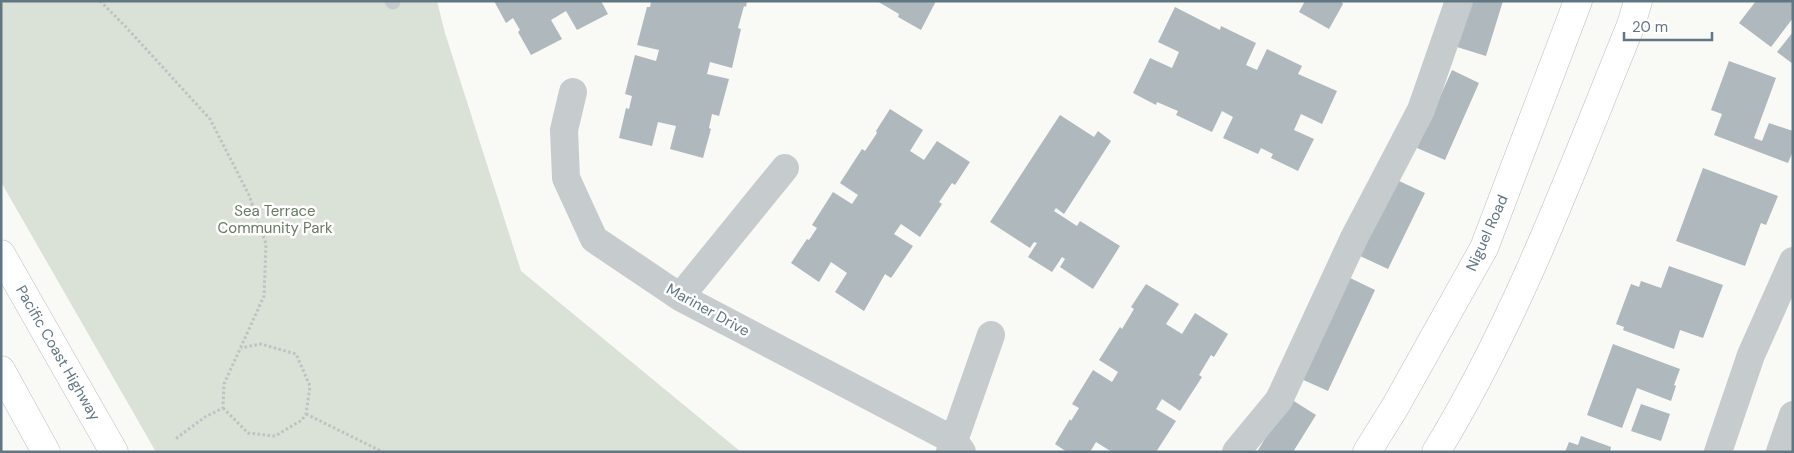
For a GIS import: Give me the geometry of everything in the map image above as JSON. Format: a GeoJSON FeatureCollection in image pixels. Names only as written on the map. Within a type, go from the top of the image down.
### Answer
{"type":"FeatureCollection","features":[{"type":"Feature","properties":{"kind":"main road","name":"Niguel Road"},"geometry":{"type":"LineString","coordinates":[[1367,452],[1395,407],[1484,248],[1578,1]]}},
{"type":"Feature","properties":{"kind":"main road"},"geometry":{"type":"LineString","coordinates":[[1436,452],[1461,411],[1530,272],[1632,25],[1638,1]]}},
{"type":"Feature","properties":{"kind":"main road","name":"Pacific Coast Highway"},"geometry":{"type":"LineString","coordinates":[[1,254],[114,452]]}},
{"type":"Feature","properties":{"kind":"main road"},"geometry":{"type":"LineString","coordinates":[[1,370],[46,452]]}},
{"type":"Feature","properties":{"kind":"street"},"geometry":{"type":"LineString","coordinates":[[1236,452],[1278,400],[1354,238],[1421,110],[1459,1]]}},
{"type":"Feature","properties":{"kind":"street","name":"Mariner Drive"},"geometry":{"type":"LineString","coordinates":[[573,92],[564,130],[566,178],[594,239],[680,297],[955,448]]}},
{"type":"Feature","properties":{"kind":"street"},"geometry":{"type":"LineString","coordinates":[[680,297],[785,168]]}},
{"type":"Feature","properties":{"kind":"street"},"geometry":{"type":"LineString","coordinates":[[1718,452],[1751,355],[1793,261]]}},
{"type":"Feature","properties":{"kind":"street"},"geometry":{"type":"LineString","coordinates":[[955,448],[991,335]]}},
{"type":"Feature","properties":{"kind":"street"},"geometry":{"type":"LineString","coordinates":[[1780,452],[1793,415]]}},
{"type":"Feature","properties":{"kind":"path"},"geometry":{"type":"LineString","coordinates":[[100,1],[210,119],[249,195],[266,244],[264,296],[240,348],[224,384],[224,408],[248,433],[275,436],[302,420],[306,414],[310,386],[296,354],[262,344],[240,348]]}},
{"type":"Feature","properties":{"kind":"path"},"geometry":{"type":"LineString","coordinates":[[174,440],[205,418],[224,408]]}},
{"type":"Feature","properties":{"kind":"path"},"geometry":{"type":"LineString","coordinates":[[306,414],[383,452]]}},
{"type":"Feature","properties":{"kind":"green space","name":"Sea Terrace Community Park"},"geometry":{"type":"Polygon","coordinates":[[[1,1],[437,1],[445,33],[521,271],[741,452],[156,452],[1,182],[1,1]]]}},
{"type":"Feature","properties":{"kind":"building"},"geometry":{"type":"Polygon","coordinates":[[[494,1],[601,1],[608,14],[577,30],[566,11],[551,20],[562,39],[531,55],[518,32],[520,30],[513,18],[506,23],[494,1]]]}},
{"type":"Feature","properties":{"kind":"building"},"geometry":{"type":"Polygon","coordinates":[[[651,1],[747,1],[738,28],[741,29],[732,68],[710,62],[707,74],[729,79],[719,116],[712,114],[709,128],[711,129],[703,158],[670,149],[676,126],[658,122],[652,146],[619,138],[626,108],[629,109],[632,96],[625,94],[635,55],[656,61],[659,50],[637,45],[647,7],[650,7],[651,1]]]}},
{"type":"Feature","properties":{"kind":"building"},"geometry":{"type":"Polygon","coordinates":[[[877,1],[936,1],[921,30],[898,17],[899,14],[877,1]]]}},
{"type":"Feature","properties":{"kind":"building"},"geometry":{"type":"Polygon","coordinates":[[[1305,1],[1341,1],[1343,4],[1329,29],[1299,12],[1305,1]]]}},
{"type":"Feature","properties":{"kind":"building"},"geometry":{"type":"Polygon","coordinates":[[[1471,1],[1503,1],[1486,56],[1457,47],[1471,1]]]}},
{"type":"Feature","properties":{"kind":"building"},"geometry":{"type":"Polygon","coordinates":[[[1756,1],[1793,1],[1793,18],[1771,47],[1739,23],[1756,1]]]}},
{"type":"Feature","properties":{"kind":"building"},"geometry":{"type":"Polygon","coordinates":[[[1175,7],[1220,30],[1221,26],[1256,43],[1246,65],[1257,70],[1267,49],[1302,66],[1298,74],[1337,91],[1322,124],[1301,114],[1294,130],[1314,139],[1298,171],[1271,158],[1273,154],[1261,148],[1258,154],[1223,138],[1233,117],[1222,111],[1212,132],[1176,115],[1178,111],[1157,102],[1156,105],[1133,93],[1150,58],[1172,68],[1179,52],[1158,42],[1175,7]]]}},
{"type":"Feature","properties":{"kind":"building"},"geometry":{"type":"Polygon","coordinates":[[[1793,32],[1793,64],[1777,52],[1793,32]]]}},
{"type":"Feature","properties":{"kind":"building"},"geometry":{"type":"Polygon","coordinates":[[[1729,61],[1776,78],[1754,138],[1762,141],[1769,123],[1793,131],[1793,151],[1788,163],[1714,135],[1722,114],[1711,110],[1729,61]]]}},
{"type":"Feature","properties":{"kind":"building"},"geometry":{"type":"Polygon","coordinates":[[[1452,70],[1479,83],[1445,160],[1417,148],[1452,70]]]}},
{"type":"Feature","properties":{"kind":"building"},"geometry":{"type":"Polygon","coordinates":[[[890,109],[923,130],[910,151],[924,160],[937,141],[970,162],[955,185],[952,183],[939,202],[942,204],[920,237],[901,224],[894,234],[913,246],[891,278],[885,274],[864,311],[835,292],[847,273],[831,262],[819,282],[791,263],[817,228],[812,225],[833,192],[852,204],[858,195],[840,183],[862,149],[865,151],[890,109]]]}},
{"type":"Feature","properties":{"kind":"building"},"geometry":{"type":"Polygon","coordinates":[[[1060,115],[1094,137],[1098,131],[1111,141],[1064,214],[1056,208],[1054,211],[1077,226],[1080,221],[1120,246],[1093,289],[1060,267],[1065,259],[1062,257],[1052,272],[1028,257],[1037,243],[1034,242],[1030,248],[990,222],[1060,115]]]}},
{"type":"Feature","properties":{"kind":"building"},"geometry":{"type":"Polygon","coordinates":[[[1703,168],[1778,196],[1766,225],[1761,223],[1745,266],[1676,241],[1703,168]]]}},
{"type":"Feature","properties":{"kind":"building"},"geometry":{"type":"Polygon","coordinates":[[[1397,180],[1425,193],[1388,269],[1360,256],[1397,180]]]}},
{"type":"Feature","properties":{"kind":"building"},"geometry":{"type":"Polygon","coordinates":[[[1669,266],[1723,285],[1703,338],[1680,330],[1674,349],[1623,330],[1624,327],[1616,324],[1631,284],[1639,287],[1641,281],[1661,288],[1669,266]]]}},
{"type":"Feature","properties":{"kind":"building"},"geometry":{"type":"Polygon","coordinates":[[[1346,276],[1375,290],[1328,391],[1299,378],[1346,276]]]}},
{"type":"Feature","properties":{"kind":"building"},"geometry":{"type":"Polygon","coordinates":[[[1146,284],[1179,304],[1166,324],[1182,334],[1195,313],[1228,334],[1214,357],[1211,355],[1199,375],[1202,377],[1180,411],[1162,399],[1156,409],[1176,421],[1156,452],[1112,452],[1096,442],[1090,452],[1067,452],[1055,444],[1079,408],[1072,404],[1093,370],[1112,382],[1118,372],[1099,360],[1120,327],[1122,329],[1134,309],[1131,307],[1146,284]]]}},
{"type":"Feature","properties":{"kind":"building"},"geometry":{"type":"Polygon","coordinates":[[[1613,344],[1680,369],[1671,401],[1637,388],[1622,428],[1587,415],[1613,344]]]}},
{"type":"Feature","properties":{"kind":"building"},"geometry":{"type":"Polygon","coordinates":[[[1289,398],[1316,415],[1293,452],[1257,452],[1289,398]]]}},
{"type":"Feature","properties":{"kind":"building"},"geometry":{"type":"Polygon","coordinates":[[[1641,404],[1670,414],[1661,441],[1631,431],[1641,404]]]}},
{"type":"Feature","properties":{"kind":"building"},"geometry":{"type":"Polygon","coordinates":[[[1581,436],[1611,447],[1610,452],[1565,452],[1569,442],[1578,445],[1581,436]]]}}]}
